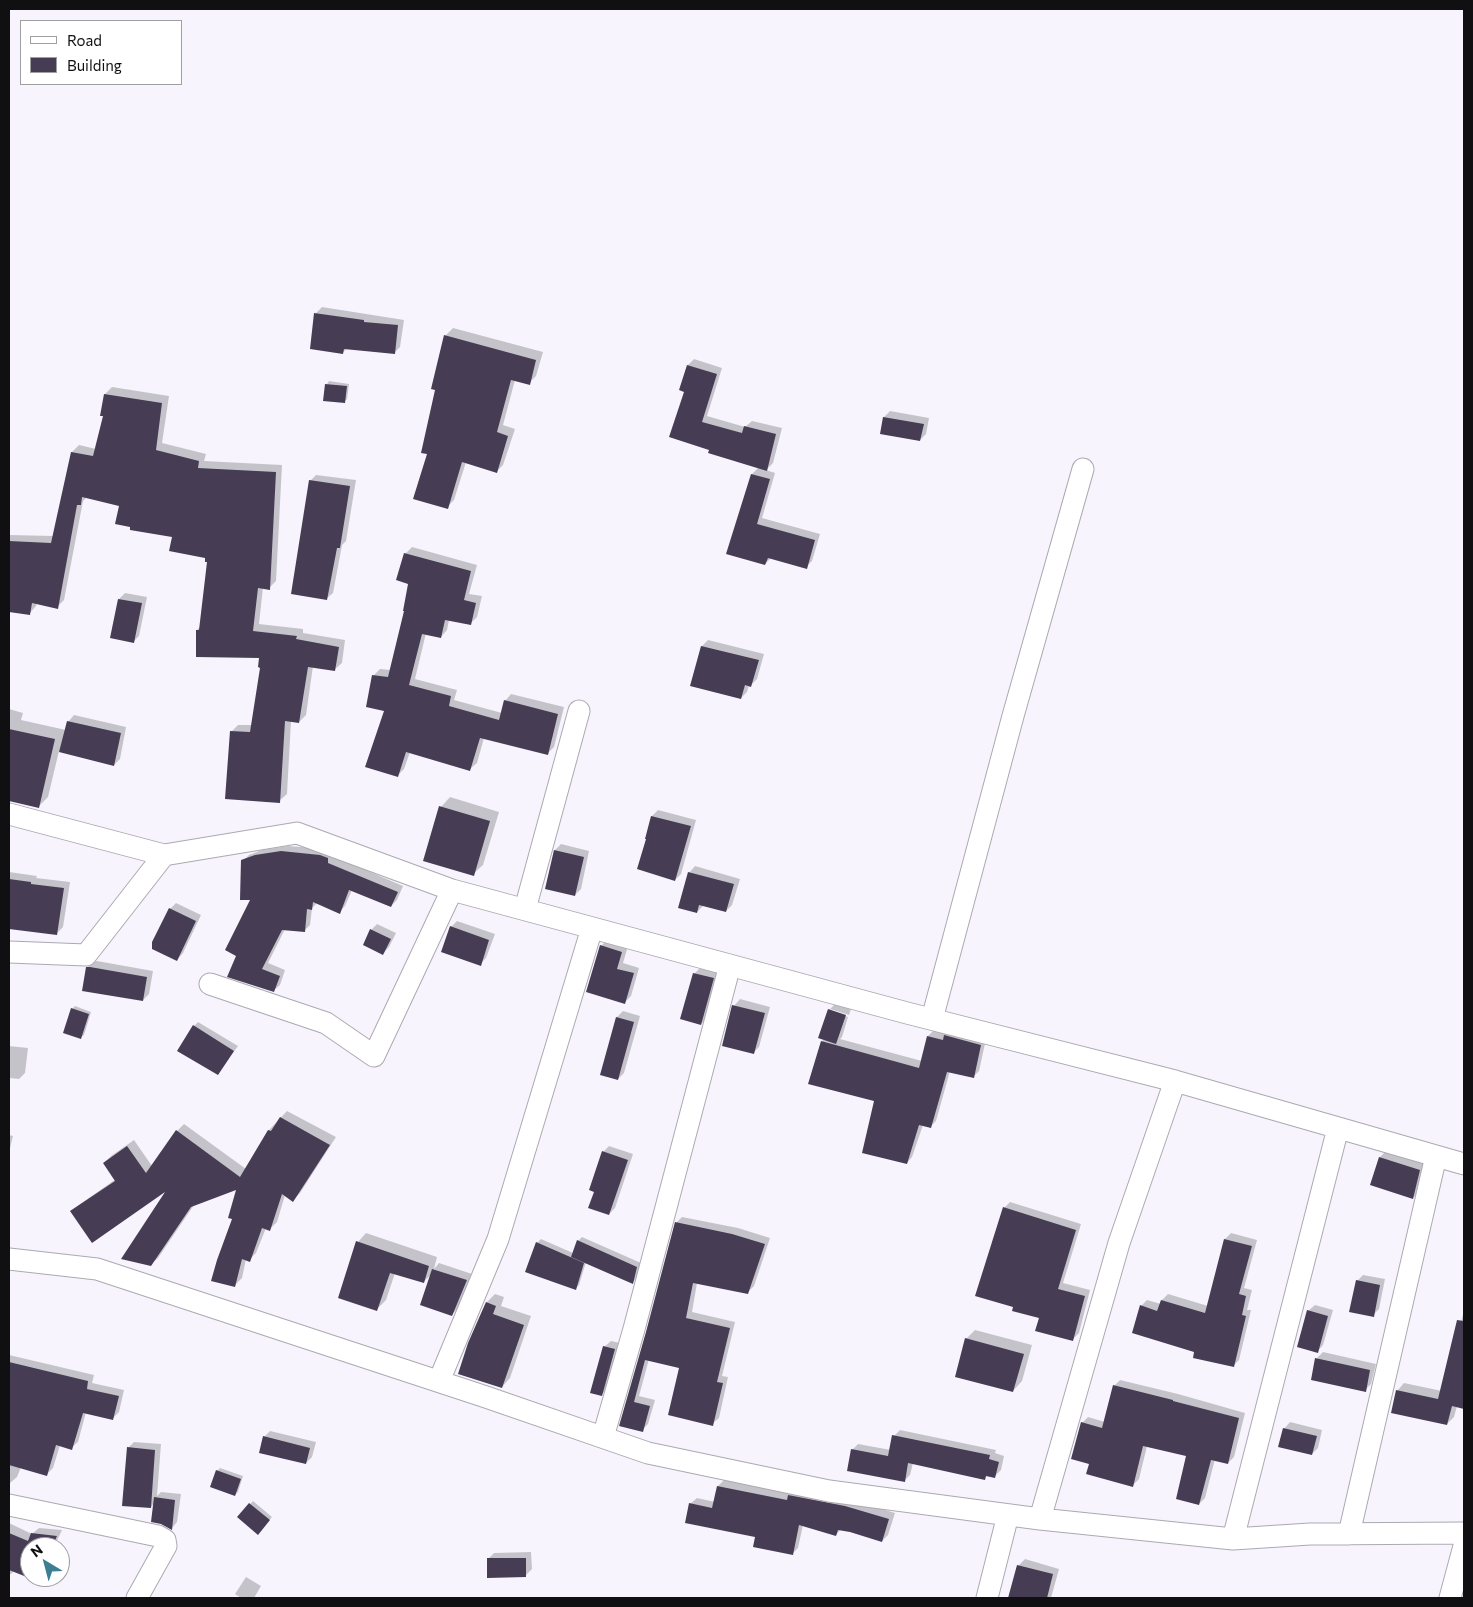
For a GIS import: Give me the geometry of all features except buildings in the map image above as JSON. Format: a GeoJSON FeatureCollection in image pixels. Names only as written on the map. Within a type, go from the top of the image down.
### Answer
{"type":"FeatureCollection","features":[{"type":"Feature","properties":{"kind":"street"},"geometry":{"type":"LineString","coordinates":[[932,1020],[1010,725],[1083,469]]}},
{"type":"Feature","properties":{"kind":"street"},"geometry":{"type":"LineString","coordinates":[[526,909],[579,711]]}},
{"type":"Feature","properties":{"kind":"street"},"geometry":{"type":"LineString","coordinates":[[9,814],[164,855],[298,833],[452,890],[932,1020],[1175,1081],[1464,1164]]}},
{"type":"Feature","properties":{"kind":"street"},"geometry":{"type":"LineString","coordinates":[[9,952],[86,955],[164,855]]}},
{"type":"Feature","properties":{"kind":"street"},"geometry":{"type":"LineString","coordinates":[[210,984],[326,1023],[374,1056],[452,890]]}},
{"type":"Feature","properties":{"kind":"street"},"geometry":{"type":"LineString","coordinates":[[438,1381],[498,1239],[592,928]]}},
{"type":"Feature","properties":{"kind":"street"},"geometry":{"type":"LineString","coordinates":[[603,1437],[634,1329],[730,965]]}},
{"type":"Feature","properties":{"kind":"street"},"geometry":{"type":"LineString","coordinates":[[1040,1519],[1119,1243],[1175,1081]]}},
{"type":"Feature","properties":{"kind":"street"},"geometry":{"type":"LineString","coordinates":[[1233,1538],[1338,1128]]}},
{"type":"Feature","properties":{"kind":"street"},"geometry":{"type":"LineString","coordinates":[[1349,1534],[1436,1156]]}},
{"type":"Feature","properties":{"kind":"street"},"geometry":{"type":"LineString","coordinates":[[9,1259],[97,1269],[438,1381],[648,1453],[830,1491],[1040,1519],[1233,1538],[1310,1534],[1464,1533]]}},
{"type":"Feature","properties":{"kind":"street"},"geometry":{"type":"LineString","coordinates":[[9,1505],[158,1536],[164,1540],[166,1546],[137,1598]]}},
{"type":"Feature","properties":{"kind":"street"},"geometry":{"type":"LineString","coordinates":[[987,1598],[1008,1515]]}},
{"type":"Feature","properties":{"kind":"street"},"geometry":{"type":"LineString","coordinates":[[1450,1598],[1464,1546]]}}]}
